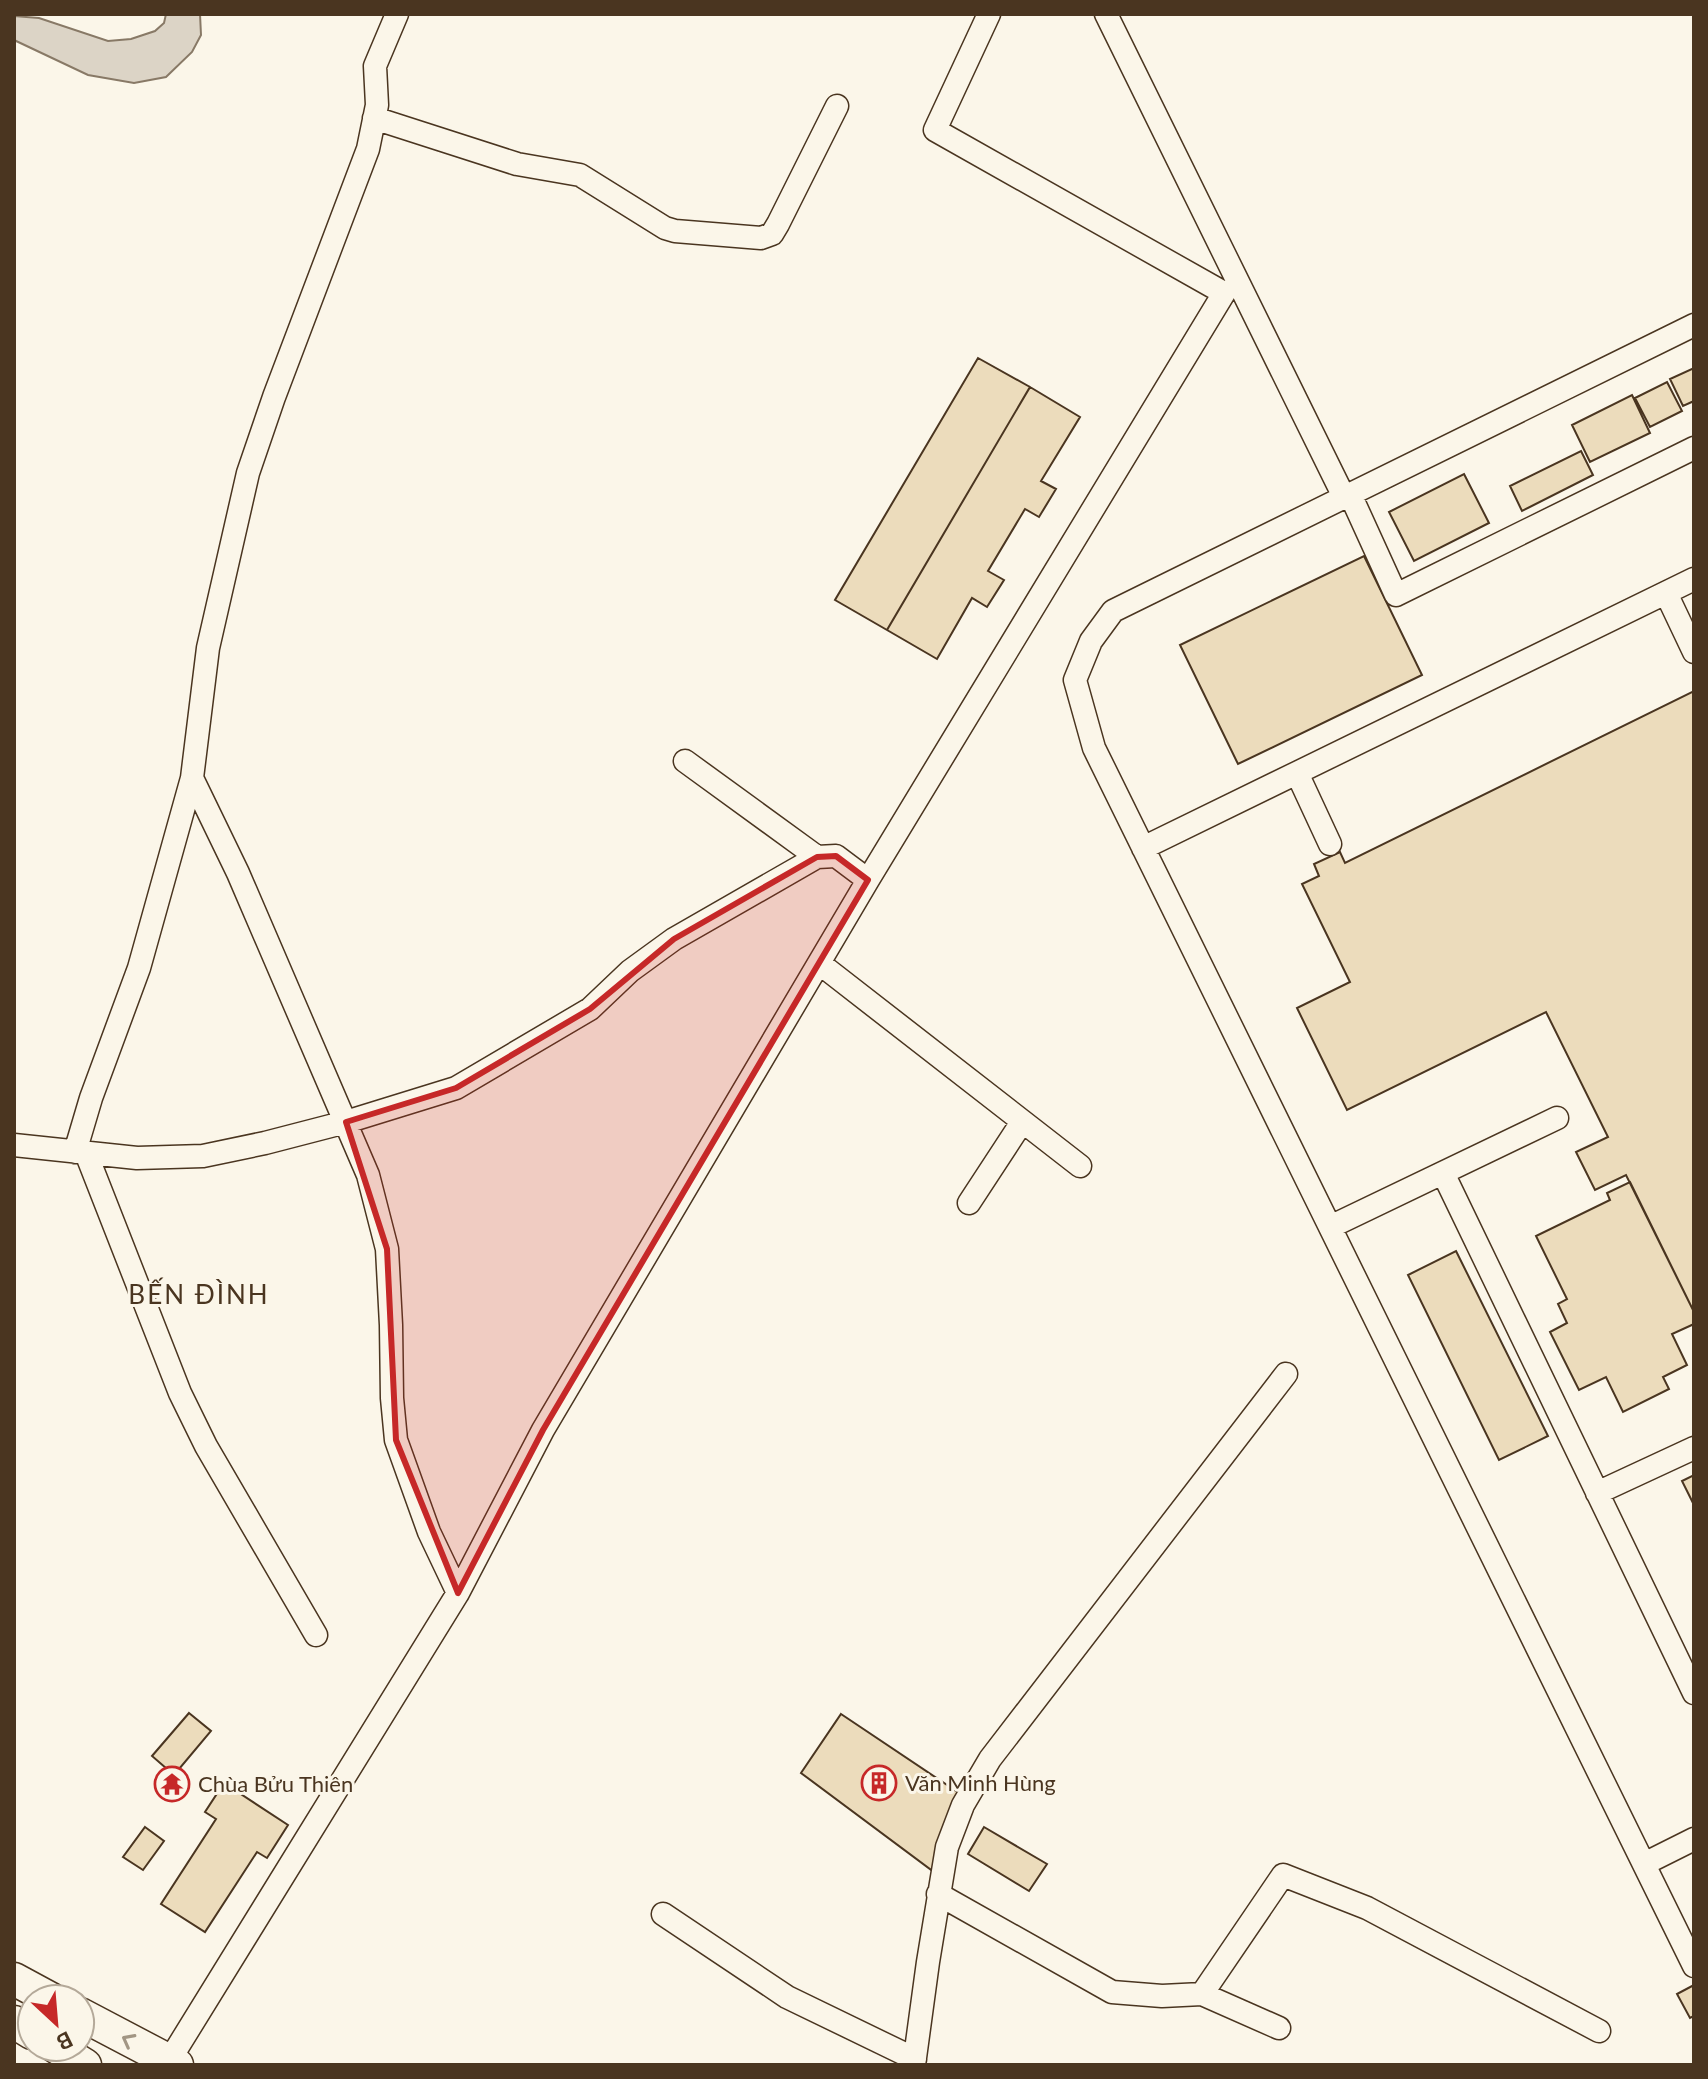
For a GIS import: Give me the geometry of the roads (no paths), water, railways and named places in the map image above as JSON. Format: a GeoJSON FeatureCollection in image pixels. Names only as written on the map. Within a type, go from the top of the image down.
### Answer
{"type":"FeatureCollection","features":[{"type":"Feature","properties":{"kind":"highway"},"geometry":{"type":"LineString","coordinates":[[96,2022],[173,2063]]}},
{"type":"Feature","properties":{"kind":"street"},"geometry":{"type":"LineString","coordinates":[[316,1635],[199,1433],[80,1153],[91,1098],[139,968],[192,778],[208,648],[248,473],[368,149],[377,105],[375,66],[397,14]]}},
{"type":"Feature","properties":{"kind":"street"},"geometry":{"type":"LineString","coordinates":[[173,2063],[458,1593],[543,1430],[868,880],[1224,293],[935,130],[989,14]]}},
{"type":"Feature","properties":{"kind":"street"},"geometry":{"type":"LineString","coordinates":[[1106,14],[1396,595],[1694,448]]}},
{"type":"Feature","properties":{"kind":"street"},"geometry":{"type":"LineString","coordinates":[[374,118],[517,164],[580,175],[665,228],[761,238],[772,234],[778,224],[837,106]]}},
{"type":"Feature","properties":{"kind":"street"},"geometry":{"type":"LineString","coordinates":[[1694,325],[1113,611],[1091,641],[1075,680],[1094,748],[1694,1966]]}},
{"type":"Feature","properties":{"kind":"street"},"geometry":{"type":"LineString","coordinates":[[1143,848],[1694,579]]}},
{"type":"Feature","properties":{"kind":"street"},"geometry":{"type":"LineString","coordinates":[[1666,593],[1693,647]]}},
{"type":"Feature","properties":{"kind":"street"},"geometry":{"type":"LineString","coordinates":[[685,761],[817,857]]}},
{"type":"Feature","properties":{"kind":"street"},"geometry":{"type":"LineString","coordinates":[[1297,773],[1330,844]]}},
{"type":"Feature","properties":{"kind":"street"},"geometry":{"type":"LineString","coordinates":[[192,778],[238,873],[368,1175],[387,1249],[396,1440],[429,1532],[458,1593]]}},
{"type":"Feature","properties":{"kind":"street"},"geometry":{"type":"LineString","coordinates":[[14,1145],[137,1158],[203,1156],[346,1122],[456,1088],[590,1009],[630,971],[674,939],[817,857],[836,856],[868,880]]}},
{"type":"Feature","properties":{"kind":"street"},"geometry":{"type":"LineString","coordinates":[[819,963],[1080,1166]]}},
{"type":"Feature","properties":{"kind":"street"},"geometry":{"type":"LineString","coordinates":[[1330,1227],[1557,1118]]}},
{"type":"Feature","properties":{"kind":"street"},"geometry":{"type":"LineString","coordinates":[[969,1203],[1022,1122]]}},
{"type":"Feature","properties":{"kind":"street"},"geometry":{"type":"LineString","coordinates":[[1443,1173],[1693,1690]]}},
{"type":"Feature","properties":{"kind":"street"},"geometry":{"type":"LineString","coordinates":[[663,1914],[787,1997],[914,2062],[938,1894],[947,1847],[963,1805],[990,1759],[1286,1374]]}},
{"type":"Feature","properties":{"kind":"street"},"geometry":{"type":"LineString","coordinates":[[1597,1493],[1694,1448]]}},
{"type":"Feature","properties":{"kind":"street"},"geometry":{"type":"LineString","coordinates":[[1644,1864],[1694,1839]]}},
{"type":"Feature","properties":{"kind":"street"},"geometry":{"type":"LineString","coordinates":[[1202,1994],[1283,1875],[1367,1908],[1599,2031]]}},
{"type":"Feature","properties":{"kind":"street"},"geometry":{"type":"LineString","coordinates":[[938,1894],[1112,1992],[1162,1996],[1202,1994],[1279,2028]]}},
{"type":"Feature","properties":{"kind":"place","name":"Văn Minh Hùng"},"geometry":{"type":"Point","coordinates":[879,1783]}},
{"type":"Feature","properties":{"kind":"place","name":"Chùa Bửu Thiên"},"geometry":{"type":"Point","coordinates":[172,1784]}},
{"type":"Feature","properties":{"kind":"district","name":"BẾN ĐÌNH"},"geometry":{"type":"Point","coordinates":[199,1295]}}]}
